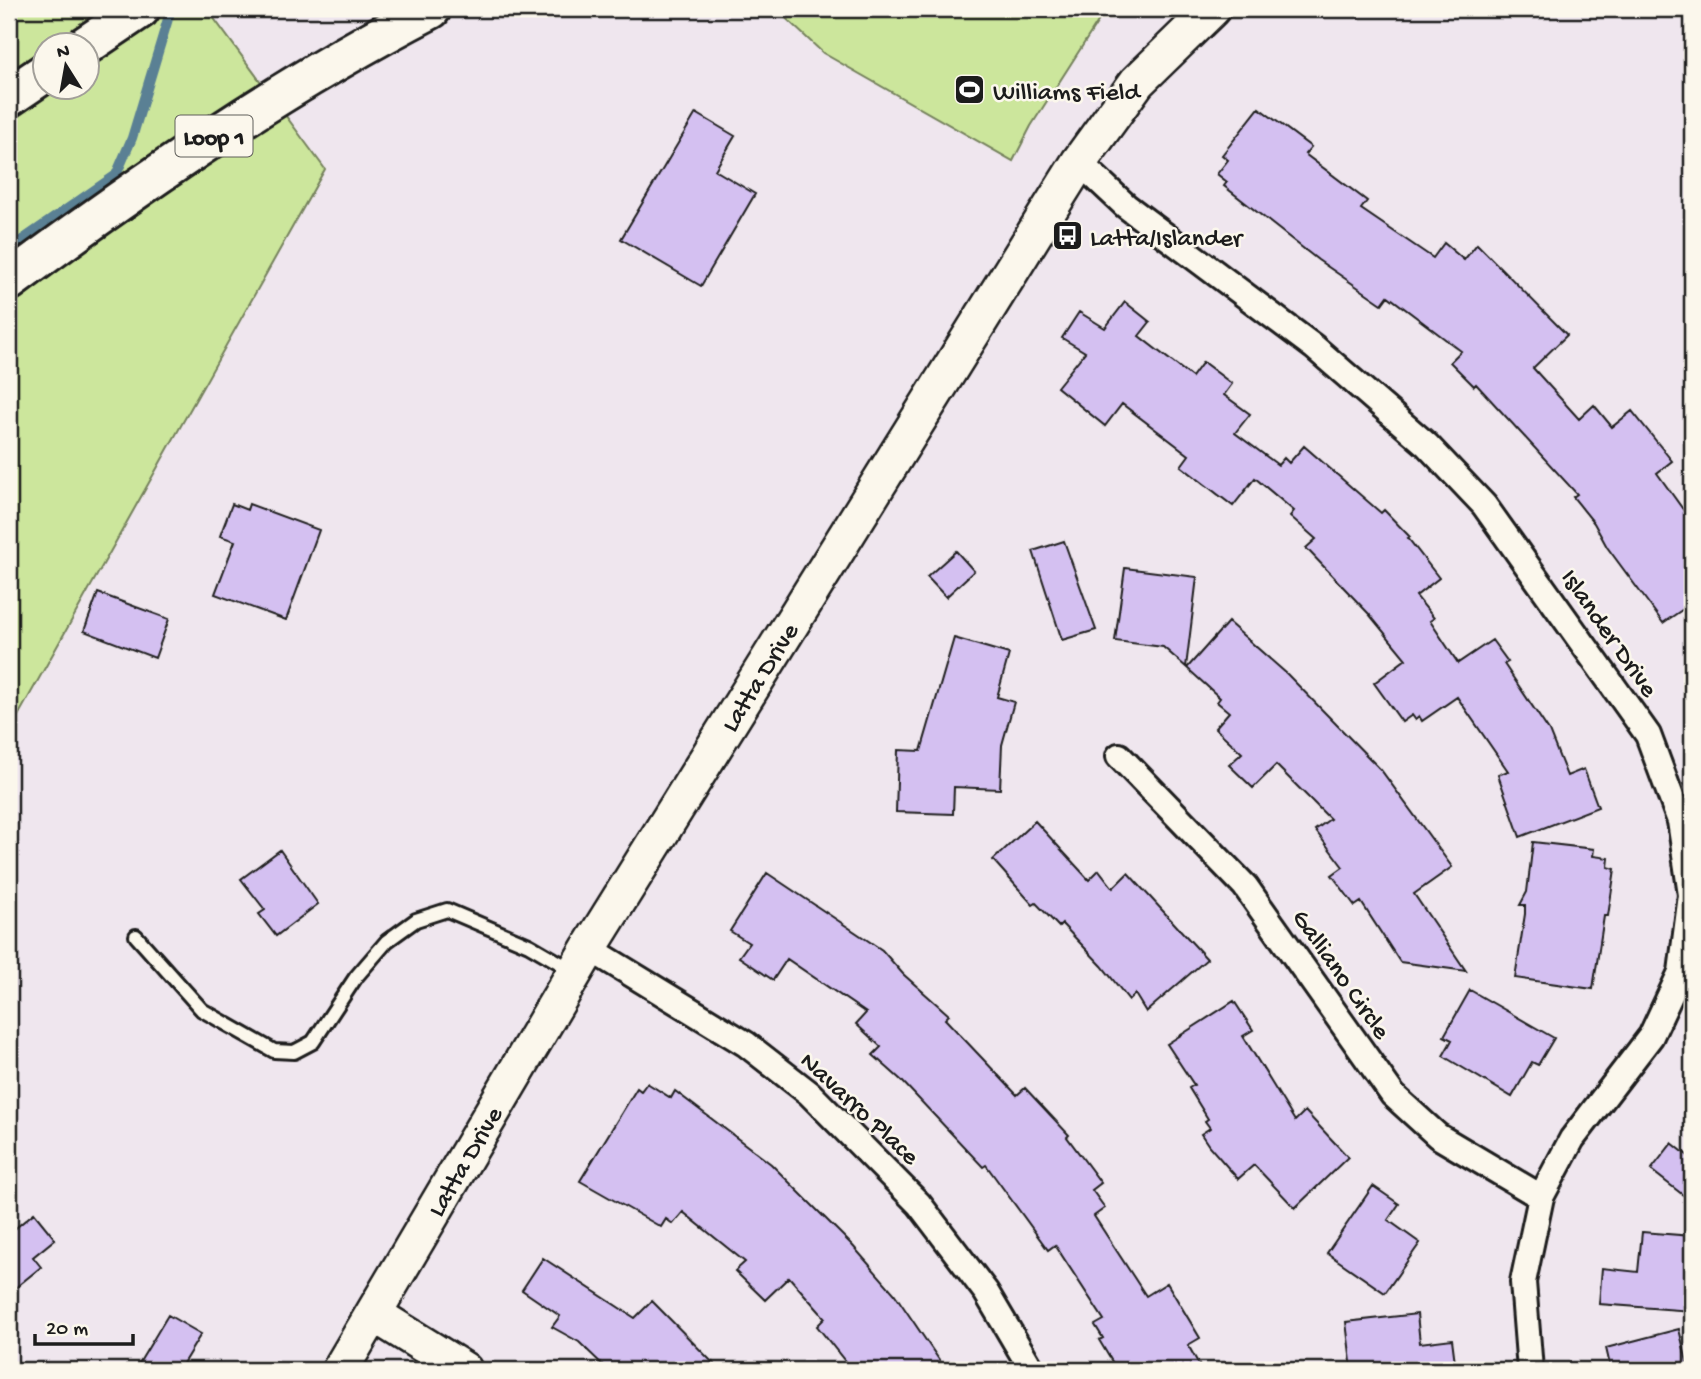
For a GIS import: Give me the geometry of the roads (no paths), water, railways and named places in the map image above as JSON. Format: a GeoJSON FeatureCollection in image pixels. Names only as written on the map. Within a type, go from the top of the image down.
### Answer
{"type":"FeatureCollection","features":[{"type":"Feature","properties":{"kind":"highway"},"geometry":{"type":"LineString","coordinates":[[102,35],[140,9]]}},
{"type":"Feature","properties":{"kind":"highway","name":"Loop 1"},"geometry":{"type":"LineString","coordinates":[[9,281],[102,212],[245,116],[375,38],[431,9]]}},
{"type":"Feature","properties":{"kind":"highway"},"geometry":{"type":"LineString","coordinates":[[9,97],[32,81]]}},
{"type":"Feature","properties":{"kind":"street","name":"Latta Drive"},"geometry":{"type":"LineString","coordinates":[[340,1370],[582,960],[1079,162],[1138,82],[1212,9]]}},
{"type":"Feature","properties":{"kind":"street","name":"Islander Drive"},"geometry":{"type":"LineString","coordinates":[[1079,162],[1126,206],[1314,347],[1427,445],[1484,505],[1648,735],[1680,821],[1691,895],[1681,972],[1651,1036],[1573,1139],[1541,1196],[1523,1282],[1530,1370]]}},
{"type":"Feature","properties":{"kind":"street","name":"Galliano Circle"},"geometry":{"type":"LineString","coordinates":[[1119,757],[1245,886],[1393,1095],[1438,1136],[1541,1196]]}},
{"type":"Feature","properties":{"kind":"street","name":"Navarro Place"},"geometry":{"type":"LineString","coordinates":[[582,960],[746,1044],[818,1103],[919,1203],[986,1292],[1032,1370]]}},
{"type":"Feature","properties":{"kind":"street"},"geometry":{"type":"LineString","coordinates":[[374,1314],[464,1370]]}},
{"type":"Feature","properties":{"kind":"lane"},"geometry":{"type":"LineString","coordinates":[[136,936],[202,1010],[274,1051],[294,1052],[313,1042],[356,976],[387,941],[416,920],[447,910],[529,945],[582,960]]}},
{"type":"Feature","properties":{"kind":"waterway"},"geometry":{"type":"LineString","coordinates":[[9,249],[116,175],[132,138],[171,9]]}},
{"type":"Feature","properties":{"kind":"place","name":"Williams Field"},"geometry":{"type":"Point","coordinates":[970,90]}},
{"type":"Feature","properties":{"kind":"place","name":"Latta/Islander"},"geometry":{"type":"Point","coordinates":[1067,236]}}]}
